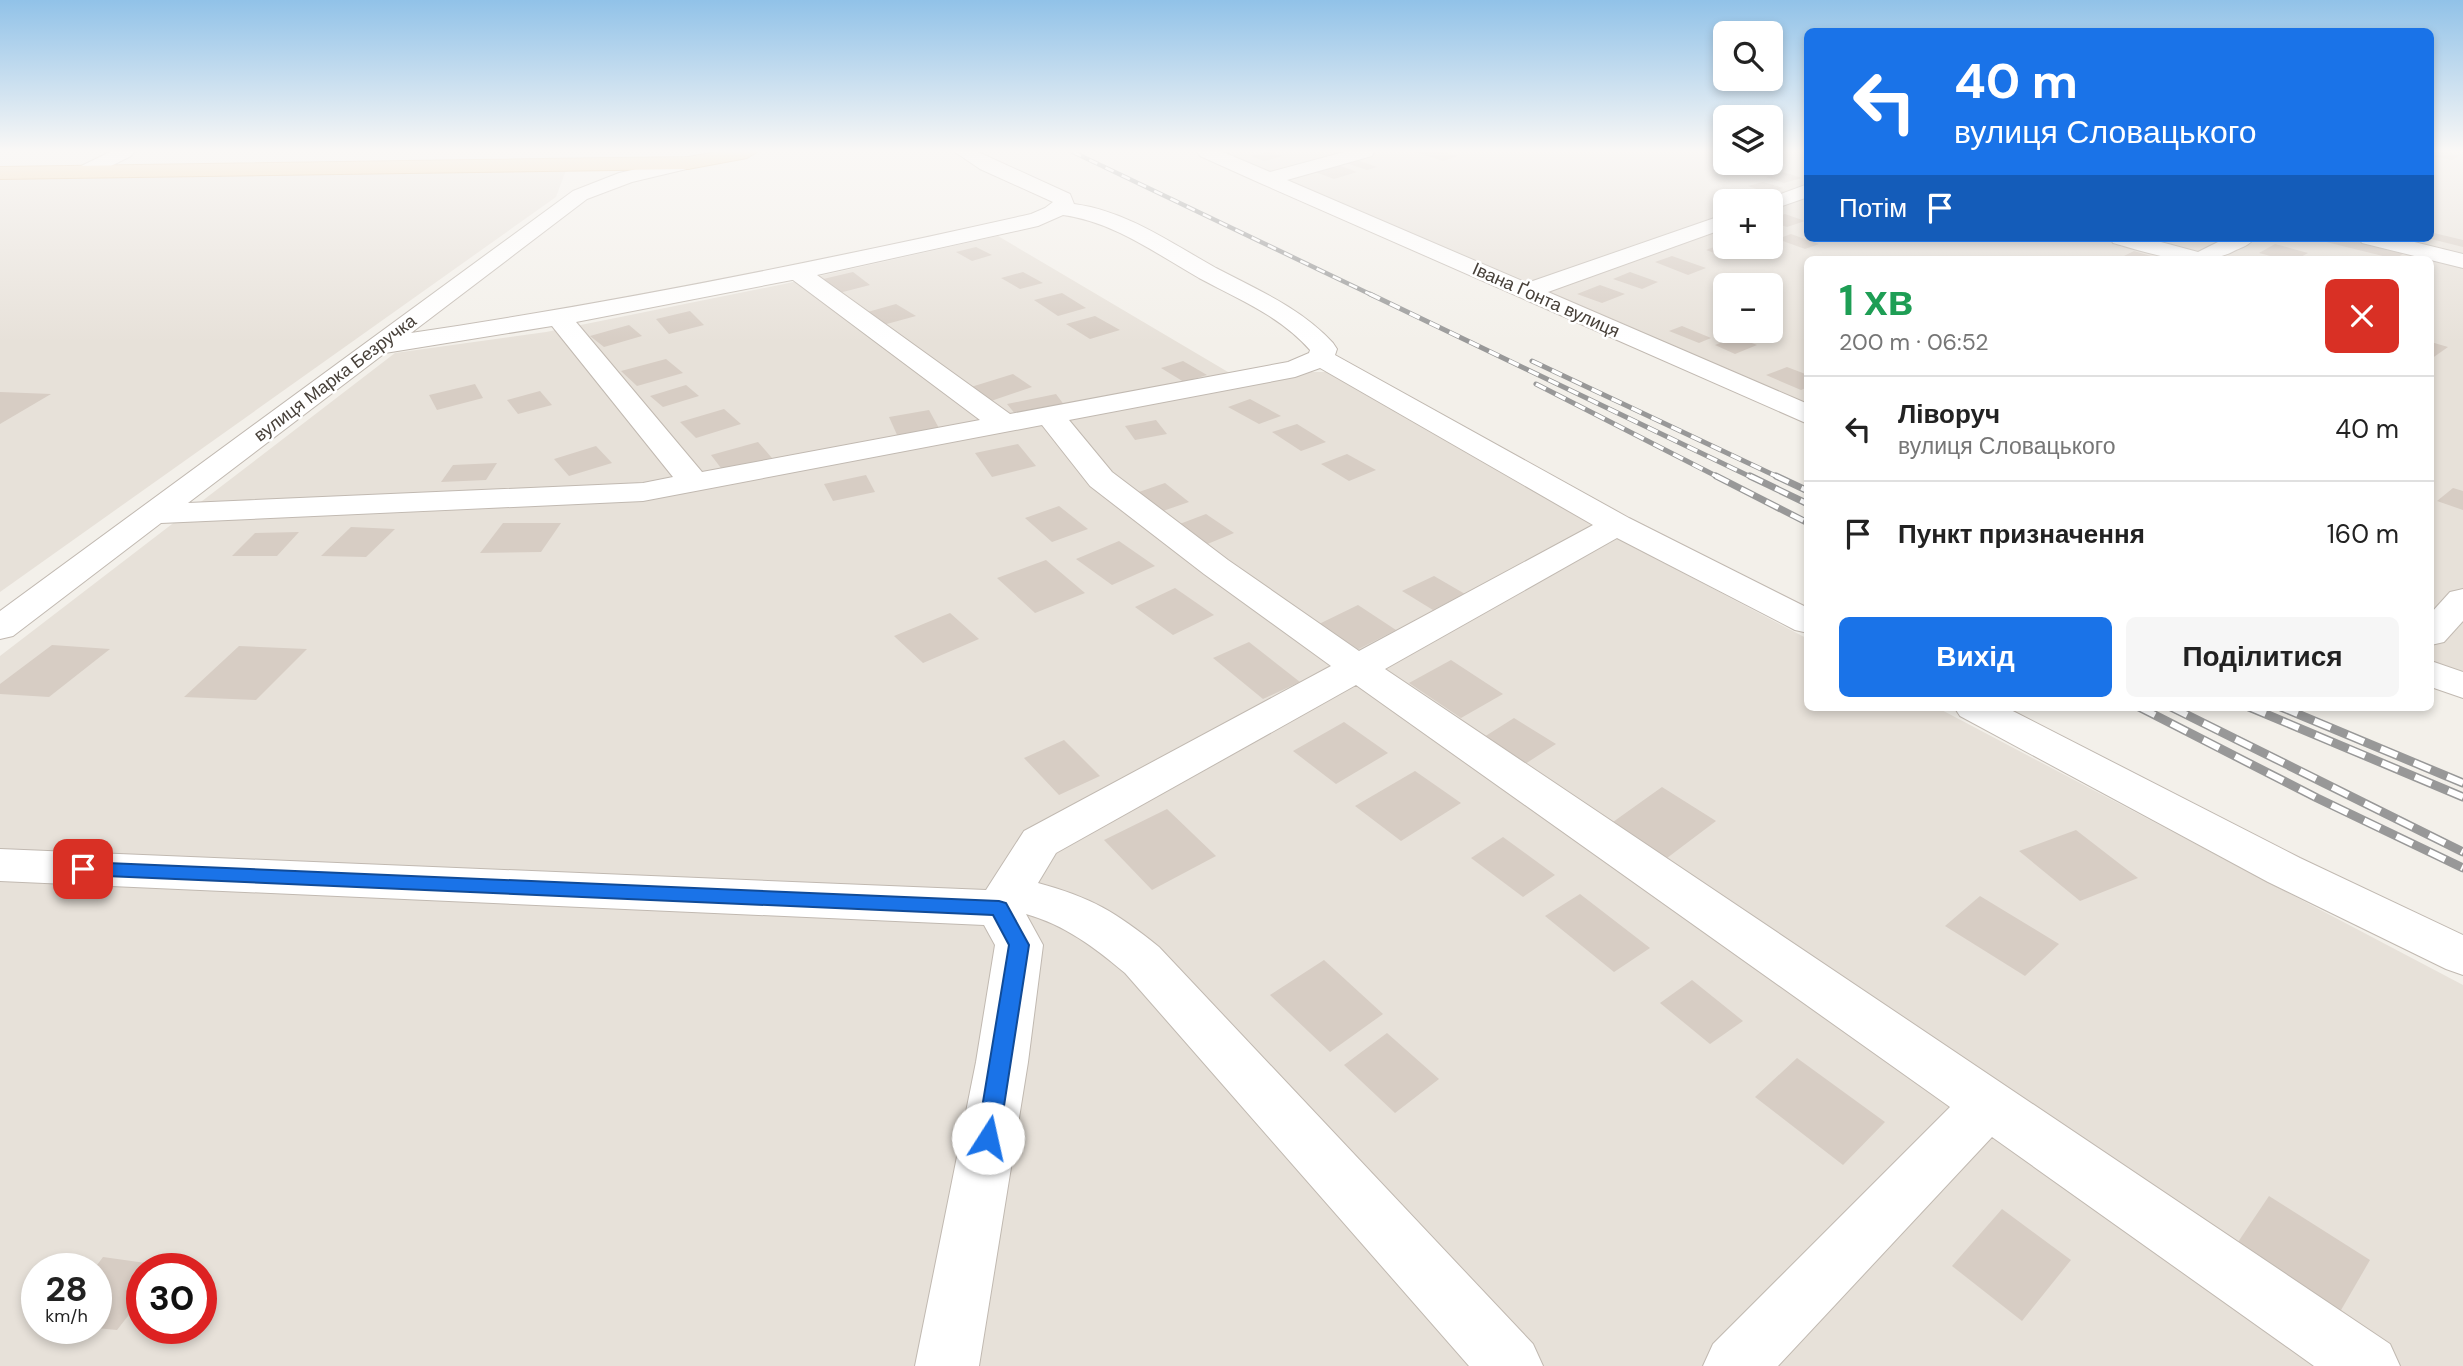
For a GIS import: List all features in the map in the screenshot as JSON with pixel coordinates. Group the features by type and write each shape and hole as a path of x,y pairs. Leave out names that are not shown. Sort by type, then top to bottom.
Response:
{"street":[{"name":"вулиця Марка Безручка","path":"0,628 552,216"},
{"path":"377,347 560,319 798,271 1045,216"},
{"path":"154,514 643,492 1295,369 1321,358 1324,349 1311,333 1252,295 1099,216"},
{"name":"Івана Ґонта вулиця","path":"1352,216 1804,413"},
{"path":"1527,292 1713,225"},
{"path":"2135,242 2186,256"},
{"path":"2209,256 2235,242"},
{"path":"2386,242 2463,261"},
{"path":"798,271 1006,425"},
{"path":"560,319 694,482"},
{"path":"1321,358 1617,524 1804,620"},
{"path":"1051,416 1101,478 1216,567 1355,666 2368,1366"},
{"path":"1004,900 1040,842 1617,524"},
{"path":"2434,631 2463,600"},
{"path":"2434,674 2463,686"},
{"path":"1982,711 2284,870 2463,956"},
{"path":"0,865 1004,900 1064,907 1103,928 1142,960 1511,1366"},
{"path":"947,1366 1002,1062 1019,945 1004,900"},
{"path":"1735,1366 1988,1104"}],"shaded area":[{"path":"0,216 530,216 0,592"},
{"path":"1362,216 1713,216 1713,259 1783,259 1783,216 1804,216 1804,242 2434,242 2434,216 2463,216 2463,677 2434,665 2434,256 1804,256 1804,407"},
{"path":"998,236 1228,372 1326,372 1636,548 1804,637 1804,711 1944,711 2463,985 2463,1366 0,1366 0,656 395,353 546,332 784,284"}],"building":[{"path":"1783,216 1804,221 1804,221 1783,226"},
{"path":"2434,233 2463,240 2463,247 2434,240"},
{"path":"1791,234 1804,239 1804,242 1819,244 1805,249 1783,241 1783,237"},
{"path":"2326,242 2367,242 2406,252 2400,256 2383,256"},
{"path":"2275,244 2308,253 2302,256 2270,256 2259,253"},
{"path":"976,247 992,255 972,261 956,252"},
{"path":"2134,251 2151,256 2124,256"},
{"path":"1672,256 1706,268 1688,275 1655,262"},
{"path":"853,272 870,285 835,294 819,280"},
{"path":"1023,272 1043,283 1020,289 1001,278"},
{"path":"1630,272 1658,282 1642,289 1613,279"},
{"path":"1600,285 1625,294 1602,303 1577,294"},
{"path":"1062,293 1086,308 1058,316 1034,300"},
{"path":"896,304 916,316 883,325 864,313"},
{"path":"690,311 704,325 669,334 656,319"},
{"path":"1095,316 1120,330 1090,339 1066,324"},
{"path":"629,325 642,336 604,347 590,336"},
{"path":"1682,326 1711,338 1699,343 1669,331"},
{"path":"1752,343 1757,345 1735,354 1715,345"},
{"path":"2434,343 2448,347 2434,357"},
{"path":"666,359 683,373 637,386 621,371"},
{"path":"1183,361 1207,375 1184,382 1161,368"},
{"path":"1787,367 1804,373 1804,389 1801,390 1766,375"},
{"path":"1013,374 1032,387 991,401 971,387"},
{"path":"475,384 483,398 437,410 429,395"},
{"path":"686,385 699,396 663,407 650,396"},
{"path":"540,391 552,405 518,414 507,400"},
{"path":"0,392 51,394 0,424"},
{"path":"1056,394 1065,406 1016,415 1007,404"},
{"path":"1250,399 1281,416 1259,424 1228,407"},
{"path":"724,409 741,424 696,438 680,422"},
{"path":"929,410 940,430 898,437 889,417"},
{"path":"1156,420 1167,434 1135,440 1125,426"},
{"path":"1297,424 1326,442 1301,451 1272,432"},
{"path":"758,442 772,458 724,472 711,455"},
{"path":"1018,444 1036,466 992,477 975,453"},
{"path":"596,446 612,463 569,476 554,459"},
{"path":"1347,454 1376,470 1349,481 1321,464"},
{"path":"497,463 486,480 441,482 453,465"},
{"path":"866,475 875,492 833,501 824,484"},
{"path":"1165,483 1189,502 1160,512 1136,493"},
{"path":"2453,488 2463,491 2463,510 2437,501"},
{"path":"1059,506 1088,529 1052,542 1025,518"},
{"path":"1206,514 1234,533 1205,545 1177,525"},
{"path":"503,523 561,523 541,552 480,553"},
{"path":"351,527 395,529 366,557 321,556"},
{"path":"299,532 277,556 232,556 255,533"},
{"path":"1119,541 1155,566 1112,585 1076,559"},
{"path":"1046,560 1085,593 1035,613 997,578"},
{"path":"1434,576 1465,594 1433,610 1402,591"},
{"path":"1175,588 1214,615 1173,635 1135,607"},
{"path":"1358,605 1396,630 1357,650 1319,624"},
{"path":"950,613 979,639 923,663 894,636"},
{"path":"1249,642 1300,682 1263,699 1213,658"},
{"path":"52,645 110,649 49,697 0,694 0,684"},
{"path":"239,646 307,649 256,700 184,697"},
{"path":"1451,660 1503,694 1461,718 1409,683"},
{"path":"1514,718 1556,744 1525,764 1484,737"},
{"path":"1344,722 1388,753 1336,784 1293,751"},
{"path":"1064,740 1100,776 1059,795 1024,758"},
{"path":"1415,771 1461,803 1401,841 1355,806"},
{"path":"1662,787 1716,821 1667,858 1613,822"},
{"path":"1167,809 1216,856 1152,890 1104,840"},
{"path":"2076,830 2138,878 2080,901 2019,851"},
{"path":"1503,837 1555,875 1523,897 1471,858"},
{"path":"1580,894 1650,948 1614,972 1545,916"},
{"path":"1980,896 2059,944 2025,976 1945,926"},
{"path":"1324,960 1383,1014 1330,1052 1270,995"},
{"path":"1692,980 1743,1021 1710,1044 1660,1003"},
{"path":"1387,1033 1439,1079 1395,1113 1344,1065"},
{"path":"1797,1058 1885,1122 1843,1165 1755,1097"},
{"path":"2269,1196 2370,1260 2337,1317 2234,1248"},
{"path":"2002,1209 2071,1260 2022,1321 1952,1266"},
{"path":"112,1258 126,1260 126,1318 117,1330 112,1330"}],"railway":[{"path":"1206,216 1374,296"},
{"path":"1370,294 1753,478"},
{"path":"1532,361 1780,478"},
{"path":"1536,384 1720,478"},
{"path":"1716,476 1804,521"},
{"path":"1750,476 1804,502"},
{"path":"1776,476 1804,489"},
{"path":"2147,711 2317,798 2463,868"},
{"path":"2179,711 2463,852"},
{"path":"2259,711 2463,797"},
{"path":"2291,711 2463,783"}],"route":[{"path":"83,869 999,908 1019,945 988,1138"}]}
